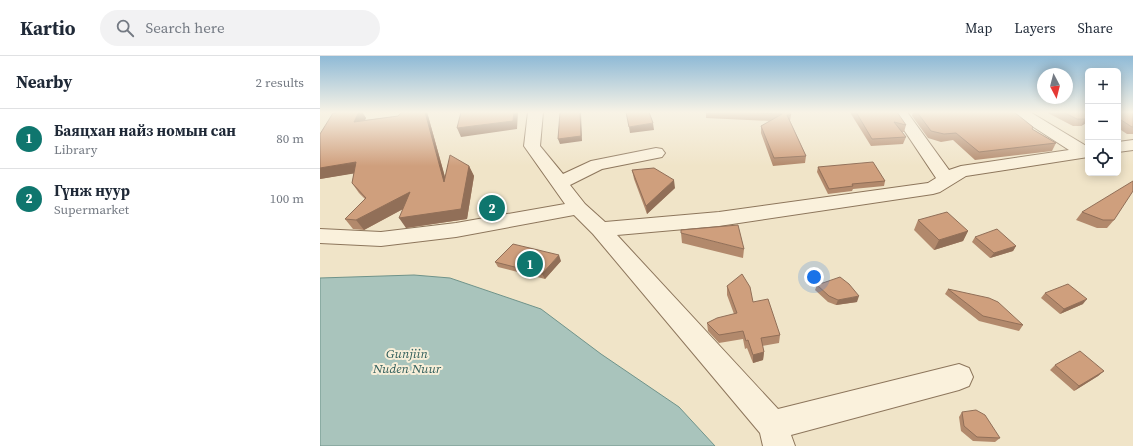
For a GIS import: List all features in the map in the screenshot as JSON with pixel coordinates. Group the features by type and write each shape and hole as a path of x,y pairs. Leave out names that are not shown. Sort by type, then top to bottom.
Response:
{"street":[{"path":"533,130 532,146 578,208 600,229 776,435 960,377"},
{"path":"912,130 947,180"},
{"path":"1050,130 1085,151"},
{"path":"1121,147 1133,145"},
{"path":"600,229 719,218 910,192 933,188 961,171 1085,152"},
{"path":"559,183 597,165 656,153"},
{"path":"320,236 381,239 456,230 578,208"}],"water":[{"name":"Gunjiin Nuden Nuur","path":"414,275 450,278 541,309 601,354 679,407 715,446 320,446 320,278"}],"building":[{"path":"322,130 430,130 444,182 450,155 469,166 461,209 399,218 410,192 356,220 345,219 366,198 352,183 356,162 320,168 320,134"},
{"path":"559,130 581,130 581,136 558,139"},
{"path":"763,130 794,130 806,156 774,158"},
{"path":"867,130 901,130 906,137 872,139"},
{"path":"1034,130 1056,143 979,152 956,133 944,134 931,131"},
{"path":"873,162 885,181 852,184 853,186 829,189 818,167"},
{"path":"654,168 674,180 646,206 632,170"},
{"path":"1133,181 1133,191 1114,220 1103,220 1082,212"},
{"path":"947,212 968,231 939,240 918,220"},
{"path":"738,225 744,249 681,233 681,230"},
{"path":"997,229 1016,246 994,253 975,237"},
{"path":"513,244 559,255 542,274 495,262"},
{"path":"742,274 750,287 753,302 768,299 780,335 761,338 764,352 753,355 743,331 719,335 707,323 717,318 737,313 727,286"},
{"path":"840,277 849,284 859,296 838,300 829,296 817,285"},
{"path":"1068,284 1087,299 1064,309 1045,293"},
{"path":"948,289 989,298 998,302 1023,325 983,316"},
{"path":"1080,351 1104,371 1079,386 1055,365"},
{"path":"976,410 985,415 1000,438 977,437 964,426 962,412"}],"place":[{"name":"Гүнж нуур","path":"492,208"},
{"name":"Баяцхан найз номын сан","path":"530,264"}]}
